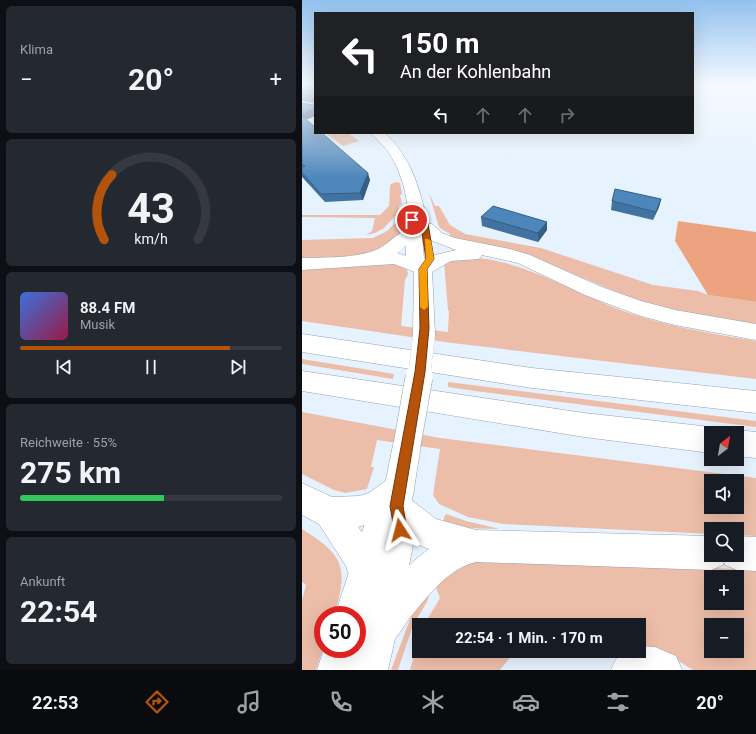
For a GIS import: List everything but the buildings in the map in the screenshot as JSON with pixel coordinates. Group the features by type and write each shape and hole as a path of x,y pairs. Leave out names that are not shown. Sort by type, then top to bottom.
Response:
{"main road":[{"path":"368,670 366,622 400,530 398,498 420,372 424,328 423,269 415,259 420,230 412,214 416,208 412,187 402,163 388,143 379,134"},
{"path":"364,260 388,251 420,230"},
{"path":"420,230 448,242 512,255 528,260 537,266 598,293 648,311 686,320 756,332"},
{"path":"423,269 442,257 460,254 491,256 537,266"},
{"path":"302,264 395,258 409,262 423,269"},
{"path":"302,343 532,378 756,402"},
{"path":"302,381 584,425 704,439"},
{"path":"744,444 756,445"},
{"path":"302,498 330,513 361,560 364,576 365,606"},
{"path":"330,513 359,511 376,507 398,498"},
{"path":"398,498 428,533 476,546 704,552"},
{"path":"364,576 381,524 398,498"},
{"path":"366,622 403,598 422,578 443,560 461,550 476,546"},
{"path":"744,553 756,554"},
{"path":"336,670 340,658"},
{"path":"631,670 637,665 655,666 662,670"}],"shaded area":[{"path":"327,134 349,134 359,141 343,146"},
{"path":"396,182 400,183 402,204 399,206 398,213 384,228 375,233 366,235 372,231 375,218 302,217 302,215 380,215 389,206 390,187 391,184"},
{"path":"429,193 435,206 439,206 450,225 465,234 541,248 653,285 698,291 708,295 756,302 756,324 670,309 647,303 535,258 450,237 450,234 440,228 438,224"},
{"path":"402,216 404,224 403,232 382,249 358,256 302,260 302,240 373,238 387,231"},
{"path":"678,221 756,232 756,302 708,295 675,241"},
{"path":"479,258 499,261 518,267 613,307 647,319 693,330 756,341 756,379 452,343 302,321 302,268 390,263 407,270 408,274 405,280 401,326 448,332 449,311 444,262"},
{"path":"302,359 394,374 393,379 302,364"},
{"path":"448,382 756,421 756,427 475,391 448,387"},
{"path":"302,412 440,438 724,474 704,474 704,514 744,514 744,476 756,478 756,536 744,535 744,522 704,522 704,534 503,524 468,517 439,504 433,495 440,449 377,440 371,467 374,467 367,489 345,493 334,490 302,474"},
{"path":"446,514 466,521 500,529 466,528 443,525"},
{"path":"302,529 316,538 335,555 342,574 337,606 314,606 314,658 320,658 316,670 302,670 302,600 306,585 302,582"},
{"path":"484,560 567,561 756,570 756,670 693,670 659,649 646,646 646,618 428,618 440,598 435,585 446,576 470,563"},
{"path":"427,592 429,596 427,602 417,618 412,618 412,628 398,670 391,670 412,614"},
{"path":"413,658 510,658 500,670 410,670"}],"slow traffic":[{"path":"424,307 423,269 430,259 428,241"}],"route":[{"path":"400,530 396,506 420,372 424,335 423,269 430,259 426,228 422,212 416,208 412,214 412,220"}]}
